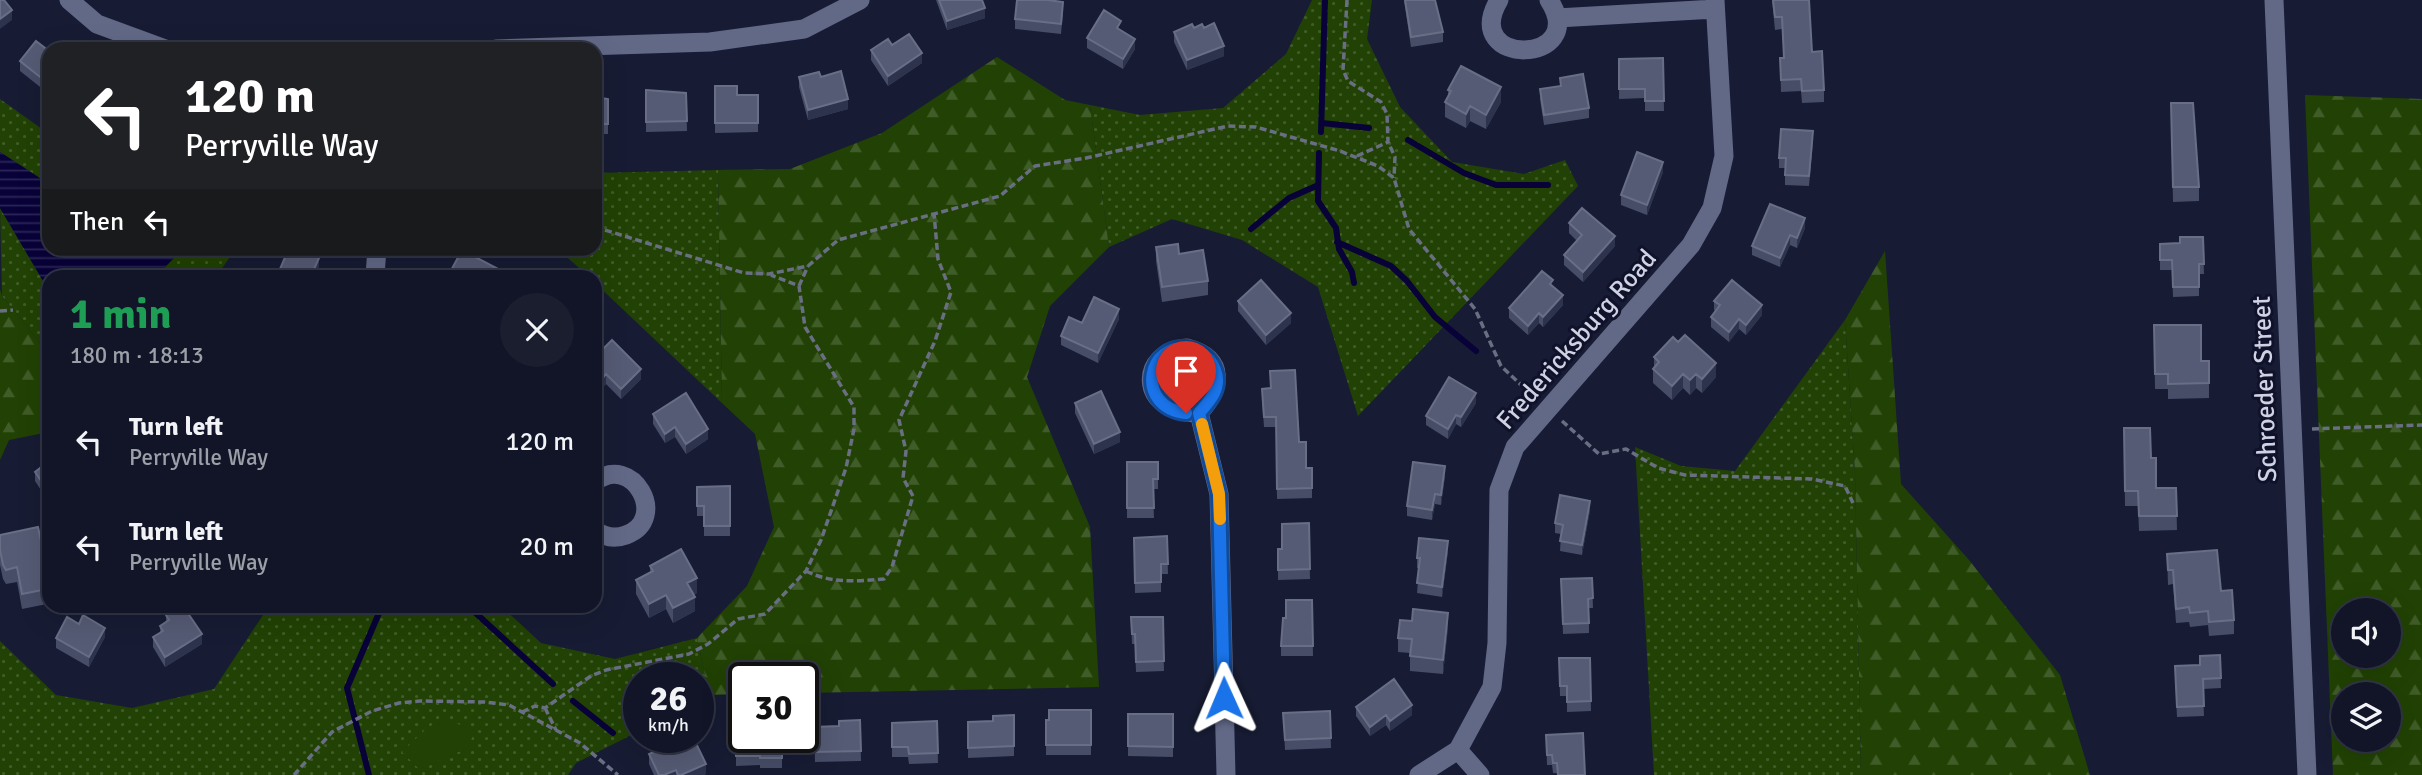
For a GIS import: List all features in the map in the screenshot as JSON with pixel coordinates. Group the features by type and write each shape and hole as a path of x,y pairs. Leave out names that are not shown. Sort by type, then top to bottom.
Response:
{"street":[{"path":"69,0 97,24 146,42"},
{"path":"602,46 710,42 804,29 860,0"},
{"path":"1499,0 1492,19 1493,30 1498,39 1515,51 1535,50 1544,46 1556,29 1553,9 1715,4"},
{"name":"Schroeder Street","path":"2274,0 2307,775"},
{"name":"Fredericksburg Road","path":"1419,775 1458,750 1492,687 1497,642 1499,490 1515,447 1691,245 1712,208 1724,156 1715,4"},
{"path":"1199,413 1219,494 1226,775"},
{"path":"602,476 618,474 628,477 642,491 646,510 637,528 629,534 608,537 602,534"},
{"path":"1458,750 1480,775"}],"path":[{"path":"1347,0 1343,70 1348,81 1381,103 1387,114 1388,142 1395,156 1394,178"},
{"path":"602,229 744,273 769,274 808,265 838,240 1000,196 1035,166 1103,154 1227,126 1256,127 1340,150"},
{"path":"1357,156 1388,142"},
{"path":"806,571 833,581 849,581 884,579 892,567 913,496 903,478 906,451 899,420 936,341 951,292 938,259 934,213"},
{"path":"522,712 535,706 545,708 591,676 607,670 690,654 708,644 738,619 765,614 806,571 821,540 846,468 854,429 854,407 805,327 799,286 808,265"},
{"path":"769,274 799,286"},
{"path":"0,311 13,310"},
{"path":"2292,428 2335,430 2422,425"},
{"path":"294,775 332,732 372,711 399,703 485,702 509,705 543,726 555,730 598,756 618,775"},
{"path":"545,708 555,730"}],"green space":[{"path":"1312,0 1372,0 1367,39 1400,107 1452,162 1524,174 1565,160 1578,186 1358,416 1318,287 1242,240 1172,219 1109,247 1090,105 1140,115 1223,108 1286,54"},
{"path":"997,57 1065,100 1090,105 1109,247 1050,306 1027,377 1090,527 1099,687 819,693 819,662 728,662 728,694 714,695 714,662 702,662 697,638 747,586 774,527 755,434 722,403 718,170 790,169 882,133"},
{"path":"2305,95 2422,99 2422,775 2333,775 2332,752 2401,752 2401,682 2331,682 2331,726"},
{"path":"0,99 42,129 42,179 0,152"},
{"path":"718,170 722,403 602,290 602,270 581,270 566,256 602,256 602,173"},
{"path":"0,208 42,279 42,345 2,296"},
{"path":"1885,251 1901,484 1969,560 2060,675 2090,775 1861,775 1855,473 1845,320"},
{"path":"176,256 230,256 221,270 162,270"},
{"path":"0,289 2,296 42,345 42,433 9,440 0,460"},
{"path":"1845,320 1855,473 1861,775 1654,775 1635,447 1681,466 1735,471"},
{"path":"264,613 509,613 541,643 615,659 697,638 702,662 623,662 623,739 576,763 568,775 0,775 0,641 56,695 132,708 214,689"},
{"path":"446,720 475,730 468,748 419,769 402,752 428,727"}],"shaded area":[{"path":"0,152 42,179 42,256 176,256 162,270 42,270 42,279 0,208"}],"building":[{"path":"0,0 4,0 12,10 0,19"},
{"path":"939,0 982,0 985,8 947,21"},
{"path":"1017,0 1063,2 1061,24 1015,19"},
{"path":"1405,0 1435,0 1443,32 1411,37"},
{"path":"1773,0 1809,0 1812,52 1822,51 1824,90 1802,91 1801,79 1781,80 1780,58 1784,58 1782,17 1775,17"},
{"path":"1104,10 1121,21 1117,28 1135,39 1123,59 1087,38"},
{"path":"1214,23 1224,46 1187,60 1174,32 1192,24 1194,28 1202,24 1204,28"},
{"path":"909,34 922,53 888,76 871,50 888,39 892,45"},
{"path":"36,41 42,46 42,78 20,61"},
{"path":"1663,58 1664,101 1645,101 1645,89 1619,89 1619,59"},
{"path":"1461,66 1501,87 1486,115 1470,106 1466,114 1445,102 1451,91 1448,90"},
{"path":"841,71 848,99 808,110 799,77 819,72 821,77"},
{"path":"1583,74 1589,108 1544,115 1540,89 1561,86 1560,78"},
{"path":"715,86 737,86 737,95 758,95 758,123 715,123"},
{"path":"646,90 686,93 687,121 646,122"},
{"path":"602,98 608,99 608,124 602,124"},
{"path":"2171,103 2193,103 2199,187 2173,187"},
{"path":"1781,129 1813,131 1809,176 1785,175 1786,158 1779,158"},
{"path":"1637,152 1663,162 1647,205 1621,195"},
{"path":"1770,204 1805,218 1797,238 1790,235 1780,258 1752,246"},
{"path":"1582,208 1615,236 1583,272 1564,255 1582,235 1569,223"},
{"path":"2180,237 2203,237 2204,264 2199,264 2199,287 2173,287 2172,260 2160,260 2160,244 2180,243"},
{"path":"1178,244 1179,254 1203,250 1208,281 1162,287 1156,247"},
{"path":"286,256 319,258 314,270 280,270"},
{"path":"459,256 473,256 500,270 451,270"},
{"path":"1542,271 1553,280 1550,284 1563,295 1543,317 1539,313 1528,326 1509,308"},
{"path":"1261,280 1291,313 1266,335 1238,301"},
{"path":"1732,280 1762,305 1746,325 1739,319 1729,332 1711,317 1720,305 1714,301"},
{"path":"1094,297 1119,309 1098,353 1061,336 1069,317 1082,323"},
{"path":"2154,325 2201,325 2201,361 2209,361 2209,383 2168,384 2168,374 2155,374"},
{"path":"1685,335 1716,363 1702,379 1696,374 1690,380 1683,374 1672,386 1653,369 1659,362 1654,357 1673,337 1678,342"},
{"path":"612,340 641,369 621,389 606,374 602,379 602,350"},
{"path":"1295,370 1299,442 1306,442 1306,468 1312,468 1312,488 1277,489 1276,417 1264,417 1262,389 1271,388 1270,371"},
{"path":"1449,377 1476,393 1461,417 1456,415 1448,429 1426,416"},
{"path":"1101,391 1120,432 1094,444 1075,403"},
{"path":"686,393 708,429 686,444 675,427 665,434 653,414"},
{"path":"2124,428 2150,428 2151,458 2156,458 2156,488 2176,488 2177,516 2139,516 2138,491 2125,491"},
{"path":"1127,462 1158,462 1158,479 1153,479 1154,508 1127,508"},
{"path":"1413,462 1445,466 1441,495 1435,494 1432,510 1407,506"},
{"path":"42,466 42,482 35,472"},
{"path":"730,486 730,526 704,526 704,506 697,506 697,487"},
{"path":"1560,495 1590,501 1582,545 1560,541 1563,525 1555,523"},
{"path":"1309,523 1310,569 1278,570 1278,549 1282,549 1282,524"},
{"path":"38,527 42,546 42,590 22,594 17,567 6,570 3,565 0,535"},
{"path":"1167,536 1168,564 1161,564 1161,582 1135,583 1134,538"},
{"path":"1419,538 1448,541 1442,587 1417,583"},
{"path":"681,549 697,578 687,583 695,597 673,608 666,595 649,604 636,580 653,571 650,566"},
{"path":"2217,550 2221,591 2232,590 2234,620 2209,622 2208,611 2190,613 2189,607 2176,609 2173,570 2168,570 2167,554"},
{"path":"1592,578 1593,598 1588,599 1589,623 1563,624 1561,579"},
{"path":"1286,600 1312,600 1313,646 1281,646"},
{"path":"1413,609 1448,613 1443,660 1410,656 1412,639 1398,638 1400,620 1412,621"},
{"path":"188,613 202,634 165,657 153,637 163,631 160,626 169,620 166,615"},
{"path":"83,615 105,628 89,657 56,638 67,617 79,624"},
{"path":"1131,617 1163,617 1164,661 1136,662"},
{"path":"2220,655 2221,678 2203,679 2204,706 2177,707 2175,666 2200,665 2200,656"},
{"path":"1559,658 1590,658 1591,701 1567,702 1567,686 1560,686"},
{"path":"1394,679 1412,705 1390,721 1386,715 1370,727 1356,707"},
{"path":"1049,710 1091,710 1091,745 1046,745 1046,720 1049,720"},
{"path":"1330,711 1331,738 1285,740 1283,713"},
{"path":"1128,714 1173,714 1173,747 1128,746"},
{"path":"1014,715 1014,746 968,748 968,722 993,721 993,716"},
{"path":"860,720 861,751 819,752 819,727 839,726 839,721"},
{"path":"937,721 938,753 909,754 908,747 892,747 892,723"},
{"path":"1583,733 1585,775 1558,775 1557,763 1553,763 1552,755 1547,755 1546,735"},
{"path":"701,753 706,764 681,775 678,775 676,770 659,775 649,754"},
{"path":"736,753 782,753 782,758 736,756"}],"waterway":[{"path":"1321,132 1325,0"},
{"path":"1322,123 1369,128"},
{"path":"1408,140 1464,173 1496,185 1548,185"},
{"path":"1319,153 1318,201 1336,228 1339,249 1352,272 1354,283"},
{"path":"1251,229 1289,198 1316,186"},
{"path":"1337,242 1391,266 1407,281 1435,317 1476,351"},
{"path":"369,775 347,688 379,613"},
{"path":"476,613 553,684"},
{"path":"573,701 613,733"}],"slow traffic":[{"path":"1202,424 1219,494 1220,519"}],"route":[{"path":"1186,413 1166,408 1153,391 1152,381 1153,370 1158,361 1167,353 1187,348 1207,357 1217,376 1213,397 1199,413 1219,494 1224,698"}]}
